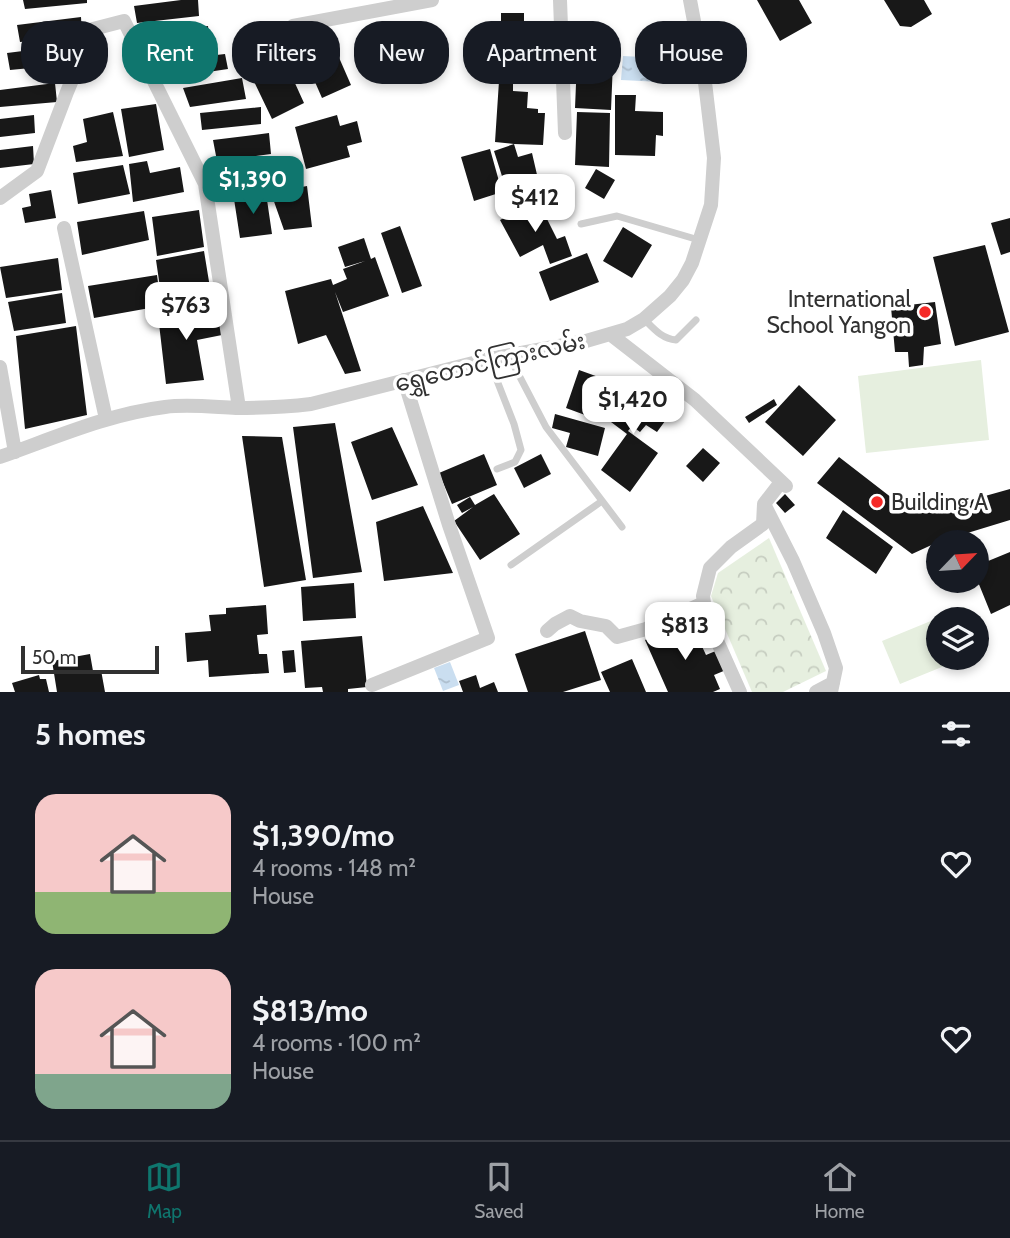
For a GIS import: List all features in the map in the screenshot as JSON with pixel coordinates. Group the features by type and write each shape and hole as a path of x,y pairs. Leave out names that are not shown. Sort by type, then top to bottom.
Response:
{"street":[{"path":"320,21 432,0"},
{"path":"560,0 565,132"},
{"name":"ရွှေတောင်ကြားလမ်း","path":"0,457 106,419 169,407 287,407 312,404 489,359 586,341 627,329 644,319 670,296 692,263 711,205 714,158 704,74 690,0"},
{"path":"0,198 37,171 93,29 124,21 205,184 239,408"},
{"path":"64,228 106,419"},
{"path":"610,334 695,400 784,484 764,504 763,524 732,547 710,568 703,596 706,616 740,692"},
{"path":"0,367 15,452"},
{"path":"372,685 488,638 449,525 404,380"},
{"path":"764,504 798,572 836,668 832,688 816,692"},
{"path":"547,631 570,616 580,621 606,626 617,637 646,629 704,603"}],"lane":[{"path":"581,225 617,216 700,240"},
{"path":"644,319 659,334 668,340 676,341 696,320"},
{"path":"509,355 546,427 622,527"},
{"path":"489,359 521,450 515,462 497,469"},
{"path":"511,565 602,501"}],"green space":[{"path":"981,360 989,440 866,453 858,376"},
{"path":"769,538 826,671 783,692 752,692 711,596 718,573"},
{"path":"926,623 926,670 934,670 900,684 882,641"}],"water":[{"path":"623,56 635,57 635,81 621,80"},
{"path":"450,662 459,685 443,691 434,668"}],"building":[{"path":"23,0 87,0 87,3 25,9"},
{"path":"198,0 199,16 137,21 134,6"},
{"path":"757,0 799,0 812,23 780,41"},
{"path":"884,0 924,0 932,14 911,27 900,26"},
{"path":"501,13 524,13 524,21 501,21"},
{"path":"81,17 81,21 49,21"},
{"path":"21,24 21,42 20,42 17,25"},
{"path":"21,51 21,69 10,70 7,53"},
{"path":"225,54 228,69 218,70 218,55"},
{"path":"340,60 351,85 322,98 316,84 340,84"},
{"path":"232,80 232,84 243,84 246,99 190,107 183,88"},
{"path":"55,84 57,102 0,107 0,90"},
{"path":"255,84 295,84 304,103 272,119"},
{"path":"499,84 513,84 513,91 528,92 527,108 545,113 543,145 495,142"},
{"path":"576,84 612,84 611,110 575,108"},
{"path":"615,95 636,95 635,111 663,112 663,136 656,135 655,156 615,155"},
{"path":"156,104 164,150 129,157 121,109"},
{"path":"261,107 261,124 202,130 200,113"},
{"path":"113,112 123,156 76,162 73,146 87,142 83,119"},
{"path":"577,112 610,113 609,167 575,165"},
{"path":"34,115 35,133 0,137 0,119"},
{"path":"337,115 340,126 357,121 362,142 347,146 350,157 306,169 295,127"},
{"path":"269,133 271,154 217,161 213,140"},
{"path":"514,144 518,157 532,153 538,179 526,190 508,195 494,151"},
{"path":"33,146 34,164 0,168 0,150"},
{"path":"490,149 502,192 474,201 461,157"},
{"path":"290,160 292,174 232,184 228,169"},
{"path":"147,161 150,173 180,167 184,192 133,202 129,164"},
{"path":"123,165 130,194 78,204 73,173"},
{"path":"596,169 615,180 604,199 585,188"},
{"path":"307,186 312,227 284,230 271,193"},
{"path":"51,190 56,218 25,223 22,208 31,206 29,194"},
{"path":"266,193 272,234 240,238 234,199"},
{"path":"538,201 557,239 565,236 572,256 550,264 543,245 520,257 500,220"},
{"path":"199,210 204,247 157,256 152,217"},
{"path":"144,211 149,240 82,255 77,222"},
{"path":"1010,218 1010,252 1001,255 991,223"},
{"path":"400,226 422,286 402,293 381,233"},
{"path":"623,227 652,245 632,278 603,261"},
{"path":"364,238 371,259 375,257 389,296 343,312 335,292 361,371 345,374 326,335 298,344 285,291 331,279 333,285 347,279 343,269 365,261 345,267 338,247"},
{"path":"985,245 1009,332 955,346 933,257"},
{"path":"204,251 212,300 163,308 156,260"},
{"path":"587,253 599,282 550,301 539,272"},
{"path":"58,258 62,290 6,298 0,267"},
{"path":"157,275 161,306 94,318 88,286"},
{"path":"62,293 66,323 14,331 8,302"},
{"path":"935,302 941,344 924,347 923,365 909,367 908,352 895,352 891,307"},
{"path":"217,305 222,335 197,340 204,380 166,384 158,315"},
{"path":"76,326 87,415 25,429 16,336"},
{"path":"579,370 618,384 604,422 566,408"},
{"path":"636,379 654,392 647,403 652,413 656,408 668,417 657,432 646,425 640,432 632,426 628,431 658,453 630,492 601,470 627,434 607,419"},
{"path":"799,385 836,420 803,456 765,422"},
{"path":"774,399 777,405 749,423 745,417"},
{"path":"555,414 605,428 598,456 566,447 570,433 552,428"},
{"path":"335,423 362,572 313,578 293,427"},
{"path":"392,427 418,485 372,500 351,442"},
{"path":"242,436 282,437 306,580 264,587"},
{"path":"703,448 720,463 703,482 686,466"},
{"path":"484,454 497,485 452,504 439,473"},
{"path":"541,454 551,474 524,488 514,468"},
{"name":"Building A","path":"839,457 892,498 929,507 946,507 1010,489 1010,520 977,530 926,530 926,548 912,554 817,483"},
{"path":"494,494 520,534 480,560 454,521 473,507 462,513 457,505 470,497 475,505"},
{"path":"785,494 795,505 785,513 776,503"},
{"path":"423,506 453,573 384,581 376,522"},
{"path":"843,510 893,547 876,574 826,538"},
{"path":"1010,552 1010,605 991,614 982,593 989,593 989,561"},
{"path":"354,583 356,618 303,621 301,587"},
{"path":"266,605 268,634 257,635 259,654 267,654 269,673 209,677 208,660 187,662 185,633 211,631 209,615 226,614 226,608"},
{"path":"683,624 691,643 699,640 706,655 718,650 726,670 714,675 720,689 713,692 668,692 645,640"},
{"path":"585,631 601,680 563,692 528,692 515,654"},
{"path":"362,636 367,687 348,689 348,692 323,692 322,687 305,688 301,641"},
{"path":"294,650 296,672 284,673 282,651"},
{"path":"90,654 93,671 101,670 105,692 57,692 52,661"},
{"path":"632,659 646,692 610,692 601,672"},
{"path":"39,675 40,679 46,679 49,692 15,692 12,683"},
{"path":"476,675 480,688 494,682 498,692 463,692 459,681"}],"place":[{"name":"International School Yangon","path":"925,312"},
{"name":"Building A","path":"877,502"}]}
